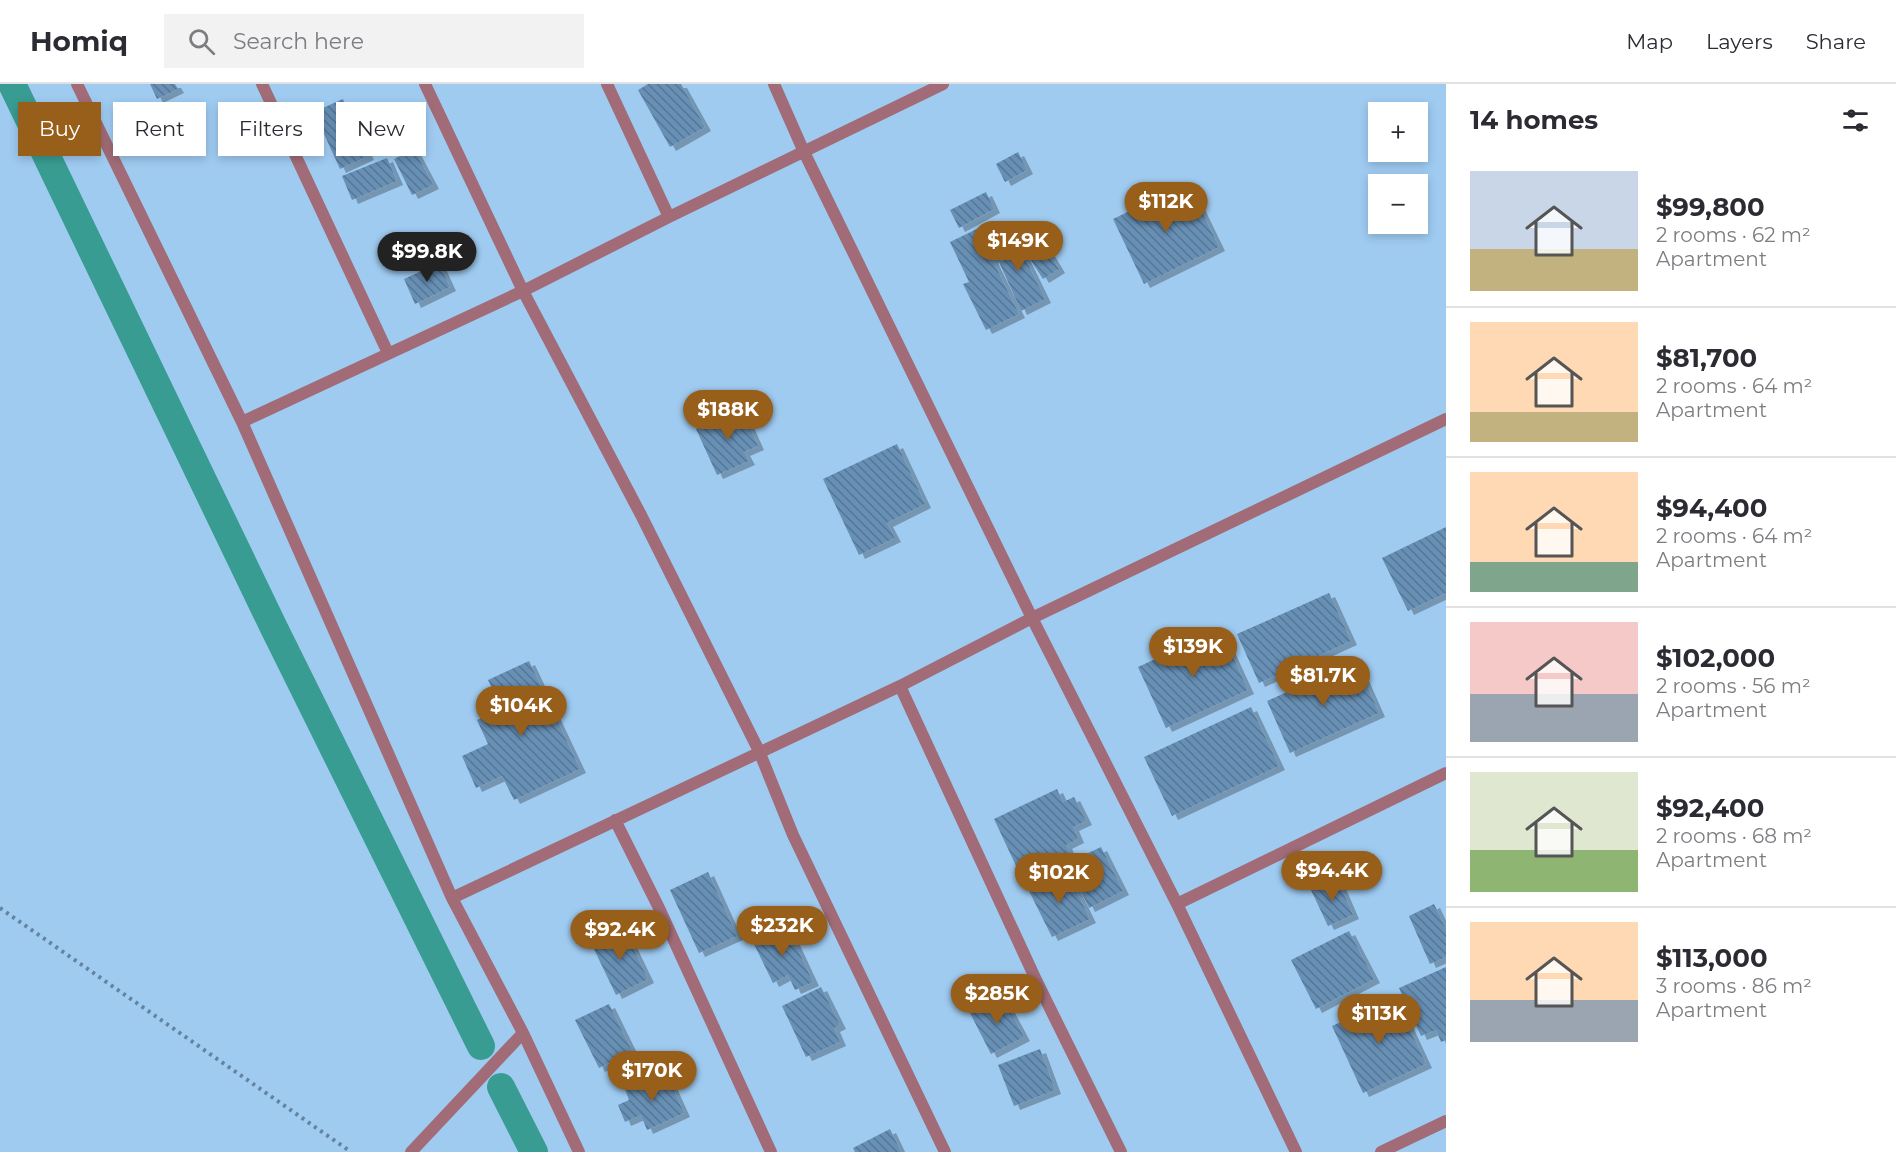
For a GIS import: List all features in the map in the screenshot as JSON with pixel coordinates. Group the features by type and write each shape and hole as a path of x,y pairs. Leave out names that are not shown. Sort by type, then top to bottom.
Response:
{"street":[{"path":"77,84 242,422 452,898 523,1033 579,1152"},
{"path":"262,84 388,353"},
{"path":"425,84 523,291 641,515 759,751 793,835 945,1152"},
{"path":"607,84 669,217"},
{"path":"774,84 804,152 1032,618 1177,904 1296,1152"},
{"path":"242,422 523,291 669,217 943,84"},
{"path":"452,898 900,686 1032,618 1446,419"},
{"path":"900,686 1036,982 1121,1152"},
{"path":"1177,904 1446,773"},
{"path":"615,820 771,1152"},
{"path":"411,1152 523,1033"},
{"path":"1381,1152 1446,1121"}],"path":[{"path":"0,908 351,1152"}],"building":[{"path":"150,84 175,84 178,89 157,99"},
{"path":"648,84 681,84 705,127 670,147 638,90"},
{"path":"336,102 336,156 368,156 340,169 324,134 324,108"},
{"path":"1018,152 1027,170 1005,182 996,164"},
{"path":"400,156 418,156 433,185 412,195 394,159"},
{"path":"387,158 397,181 352,200 342,176"},
{"path":"1188,183 1219,247 1144,284 1113,219"},
{"path":"986,192 994,209 959,228 950,210"},
{"path":"983,226 997,257 992,259 1019,314 986,330 963,284 969,282 950,242"},
{"path":"1012,231 1045,299 1021,311 999,262 1004,260 994,239"},
{"path":"1047,249 1059,269 1043,279 1030,259"},
{"path":"439,263 450,287 415,304 404,279"},
{"path":"741,408 758,446 744,452 749,461 717,475 696,429"},
{"path":"897,444 925,504 887,523 895,538 859,555 823,479"},
{"path":"1446,527 1446,593 1408,611 1382,558"},
{"path":"1329,593 1351,641 1259,683 1237,634"},
{"path":"1220,629 1248,690 1166,728 1138,667"},
{"path":"529,661 580,769 514,800 502,776 476,788 462,756 488,744 477,720 501,708 488,680"},
{"path":"1356,661 1379,713 1290,753 1267,701"},
{"path":"1251,707 1279,766 1172,816 1144,757"},
{"path":"1057,789 1063,802 1074,797 1086,821 1073,827 1078,839 1066,845 1071,856 1039,872 1033,860 1017,868 994,819"},
{"path":"1101,847 1123,891 1089,908 1067,863"},
{"path":"1066,870 1090,919 1052,937 1028,889"},
{"path":"708,872 737,936 699,953 670,890"},
{"path":"1337,878 1353,915 1328,926 1311,890"},
{"path":"1434,904 1446,929 1446,957 1430,964 1409,916"},
{"path":"786,924 813,982 795,990 788,975 773,983 752,940"},
{"path":"623,927 648,979 616,995 591,943"},
{"path":"1349,931 1374,979 1316,1009 1291,960"},
{"path":"1446,967 1446,1040 1441,1042 1436,1030 1421,1036 1399,988"},
{"path":"821,987 840,1025 834,1028 840,1042 806,1057 782,1006"},
{"path":"1002,996 1024,1037 991,1054 970,1013"},
{"path":"1395,997 1426,1064 1363,1093 1332,1026"},
{"path":"609,1004 632,1051 599,1068 575,1020"},
{"path":"1040,1049 1055,1090 1014,1106 998,1065"},
{"path":"665,1071 684,1113 647,1130 641,1115 625,1122 618,1105 629,1100 625,1089"},
{"path":"890,1129 901,1152 855,1152 853,1148"}],"waterway":[{"path":"12,84 274,628 481,1046"},
{"path":"501,1087 534,1152"}]}
